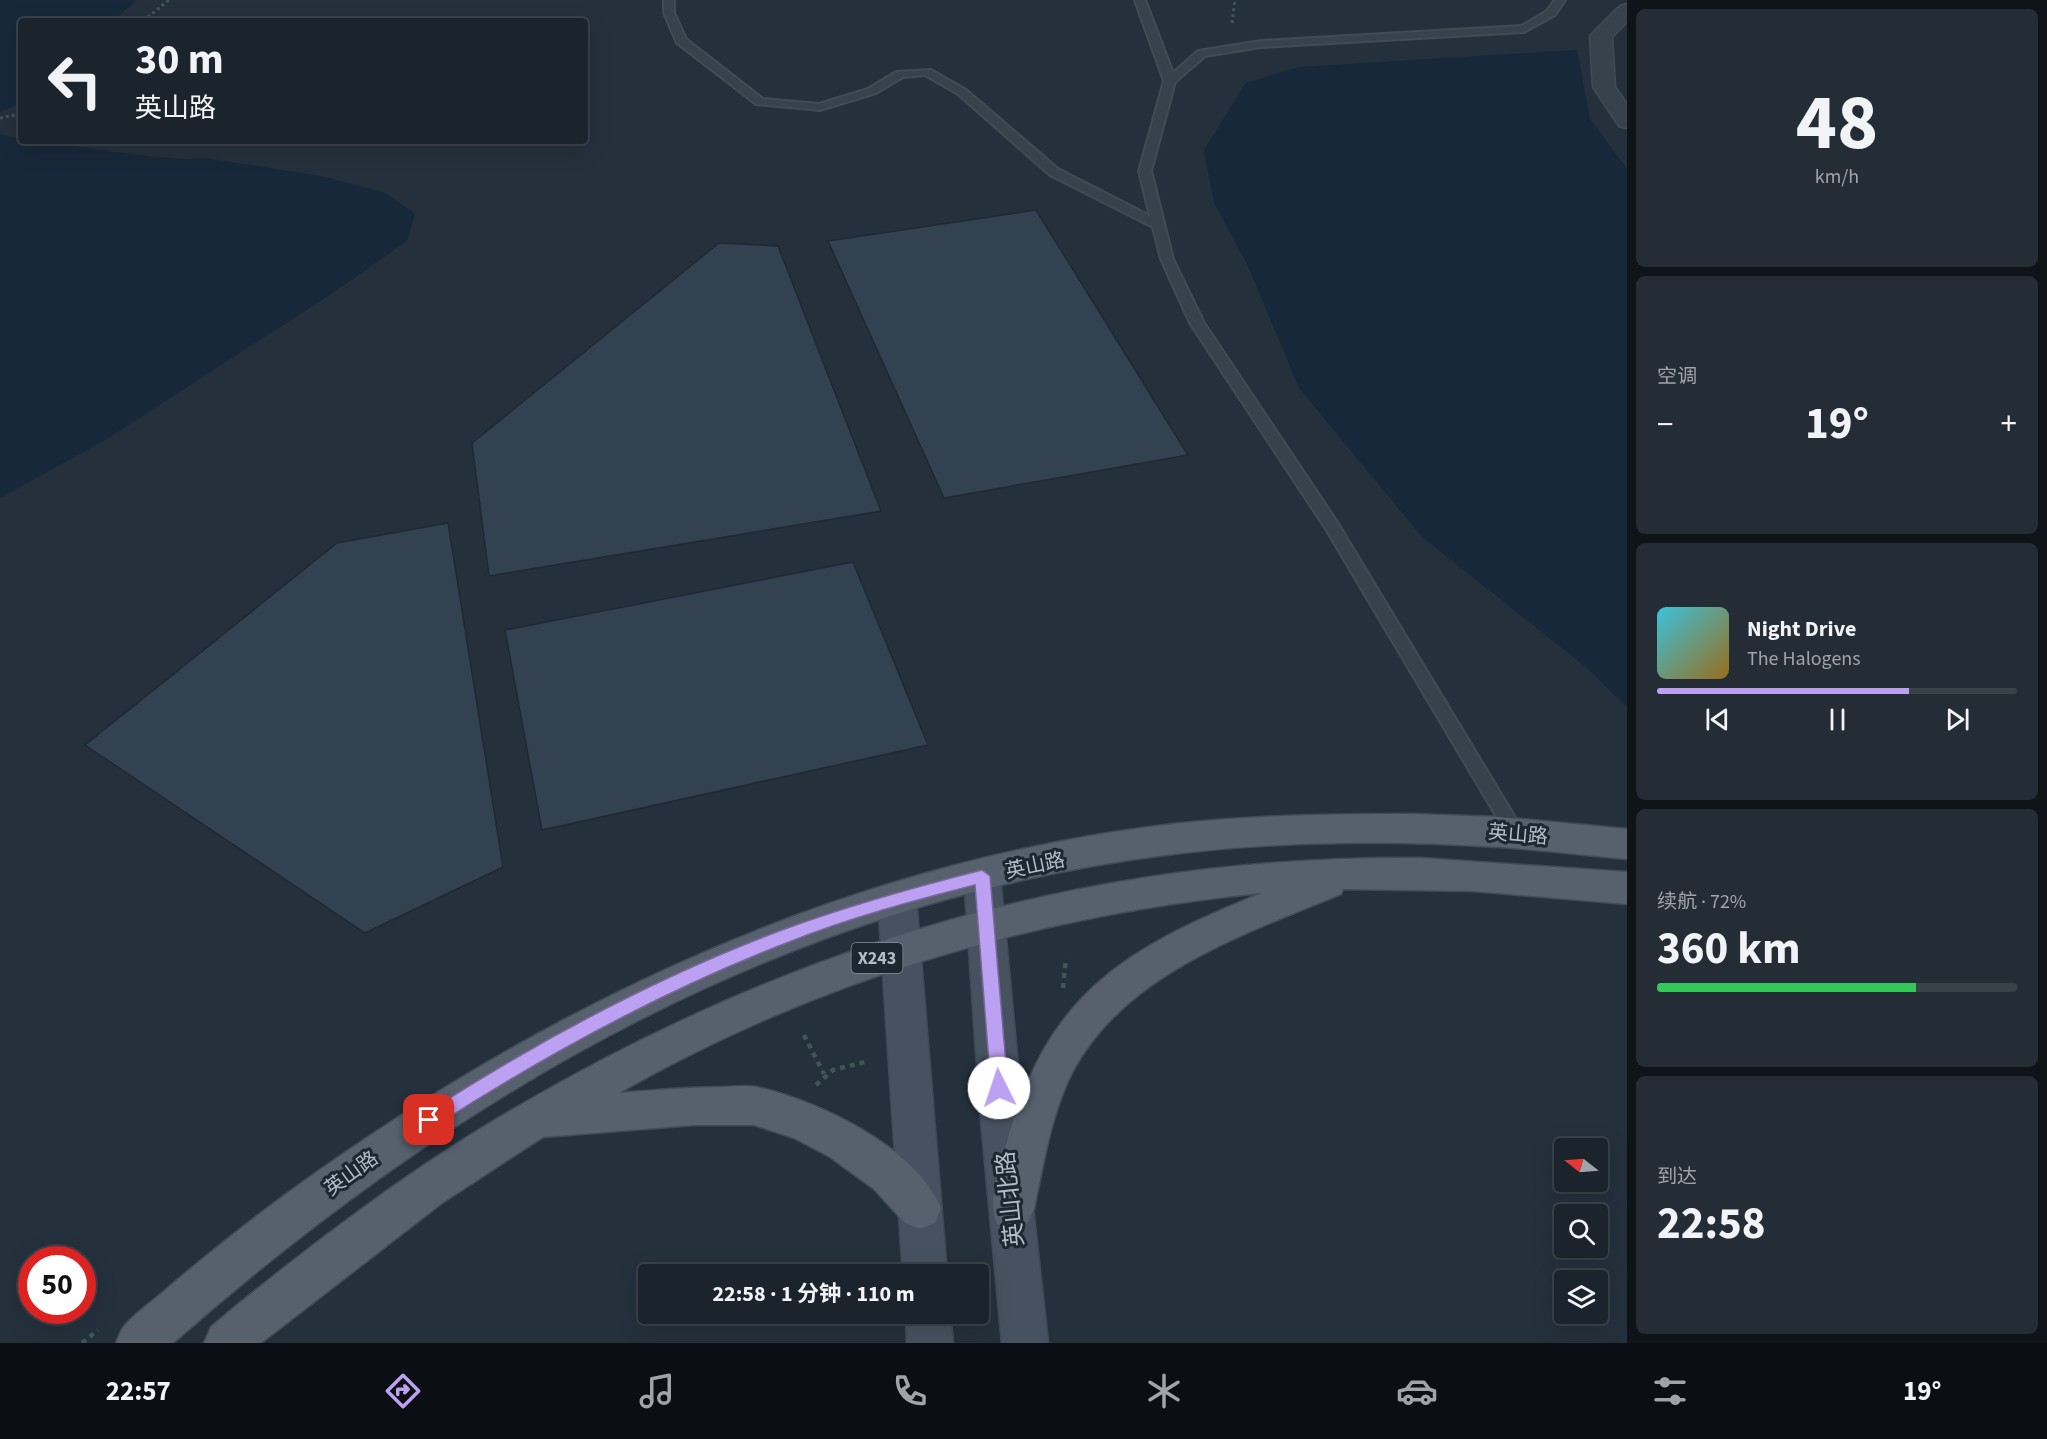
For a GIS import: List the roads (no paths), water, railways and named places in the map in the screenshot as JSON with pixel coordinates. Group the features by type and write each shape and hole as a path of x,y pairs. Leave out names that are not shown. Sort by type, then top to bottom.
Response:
{"main road":[{"name":"英山路","path":"139,1343 203,1285 356,1168 503,1073 646,996 785,936 897,898 1052,860 1200,837 1341,828 1484,831 1627,844"},
{"name":"X243","path":"227,1343 388,1215 531,1119 670,1042 804,983 902,949 1058,907 1215,882 1354,872 1496,875 1627,888"},
{"path":"1012,1209 1031,1125 1056,1064 1094,1009 1141,970 1190,942 1354,872"},
{"name":"英山北路","path":"982,876 1025,1343"},
{"path":"897,898 924,1264"},
{"path":"531,1119 694,1106 754,1106 803,1120 845,1143 889,1174 920,1208"},
{"path":"929,1324 930,1343"}],"street":[{"path":"1627,10 1601,36 1604,87 1627,121"}],"lane":[{"path":"669,0 669,13 681,41 760,102 820,107 872,91 900,74 927,72 962,92 1054,172 1156,224"},
{"path":"1140,0 1170,81"},
{"path":"1516,834 1332,526 1197,323 1167,259 1156,224 1145,171 1170,81 1202,53 1262,44 1524,28 1551,13 1560,0"}],"water":[{"path":"0,0 137,0 116,18 18,18 18,104 0,112"},
{"path":"1577,50 1590,119 1627,169 1627,707 1587,668 1422,537 1299,388 1247,264 1214,203 1204,150 1246,83 1299,67"},
{"path":"0,135 18,138 18,144 61,144 136,155 184,159 206,158 326,177 385,193 415,214 407,241 331,294 107,439 0,498"}]}
